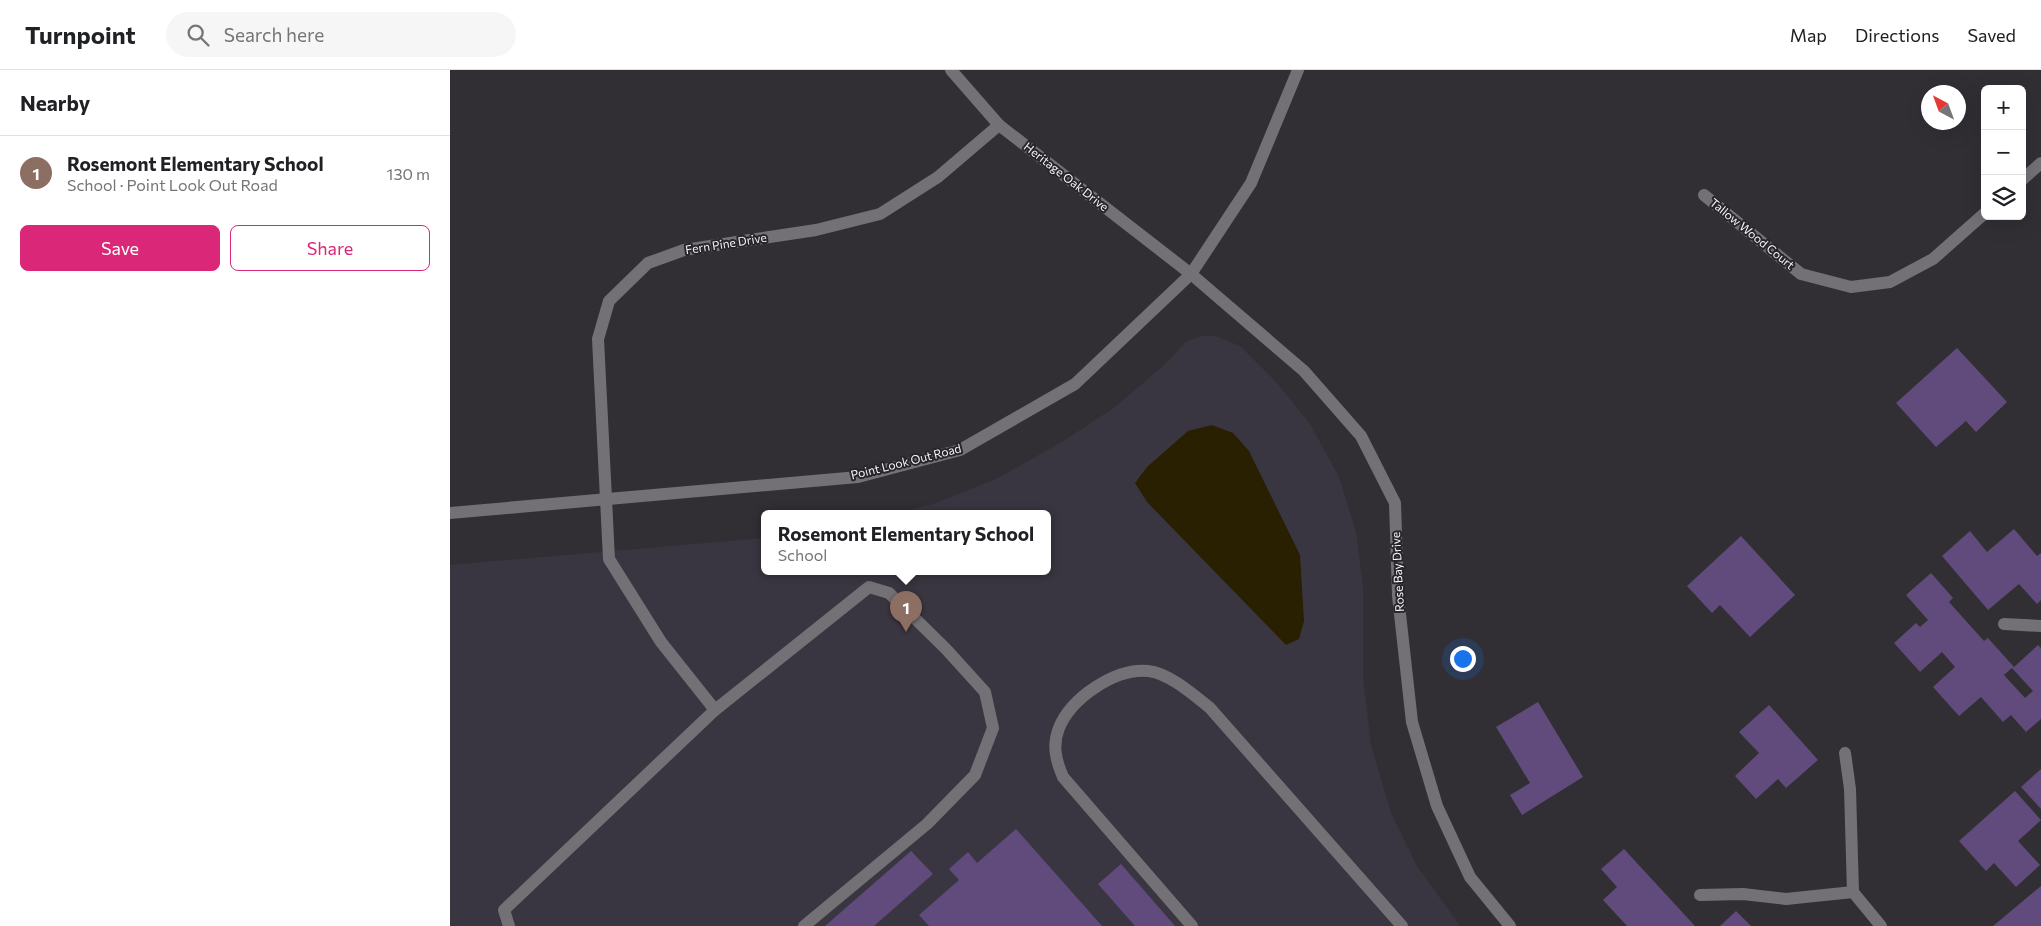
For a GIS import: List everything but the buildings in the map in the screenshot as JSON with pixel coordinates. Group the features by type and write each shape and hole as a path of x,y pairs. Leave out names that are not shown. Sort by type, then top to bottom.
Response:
{"street":[{"name":"Heritage Oak Drive","path":"951,70 999,125 1191,274"},
{"name":"Point Look Out Road","path":"450,513 858,477 960,450 1075,384 1191,274 1251,183 1298,70"},
{"name":"Fern Pine Drive","path":"715,710 662,642 610,559 598,339 609,301 648,263 684,250 816,230 880,214 938,177 999,125"},
{"path":"2026,176 2041,163"},
{"name":"Tallow Wood Court","path":"1704,195 1801,274 1851,287 1890,282 1933,259 1981,217"},
{"name":"Rose Bay Drive","path":"1191,274 1304,371 1361,436 1395,503 1398,596 1412,722 1437,806 1470,877 1510,926"},
{"path":"510,926 504,910 715,710 869,587 889,594 946,649 985,692 993,728 976,775 927,824 804,926"},
{"path":"2004,624 2041,626"},
{"path":"1192,926 1063,777 1056,760 1056,742 1059,728 1071,708 1100,683 1128,671 1149,671 1180,684 1210,708 1402,926"},
{"path":"1845,752 1850,789 1853,892 1881,926"},
{"path":"1700,895 1743,894 1786,899 1853,892"}],"shaded area":[{"path":"1201,336 1216,336 1240,346 1277,383 1310,424 1339,477 1356,532 1363,587 1363,677 1371,745 1391,813 1417,866 1460,926 450,926 450,565 761,538 761,575 1051,575 1051,510 910,510 936,503 996,479 1062,442 1115,407 1162,367 1186,342"},
{"path":"1212,425 1233,433 1249,451 1300,555 1304,621 1299,639 1286,645 1147,502 1135,483 1147,467 1188,431"}],"place":[{"name":"Rosemont Elementary School","path":"906,632"}]}
